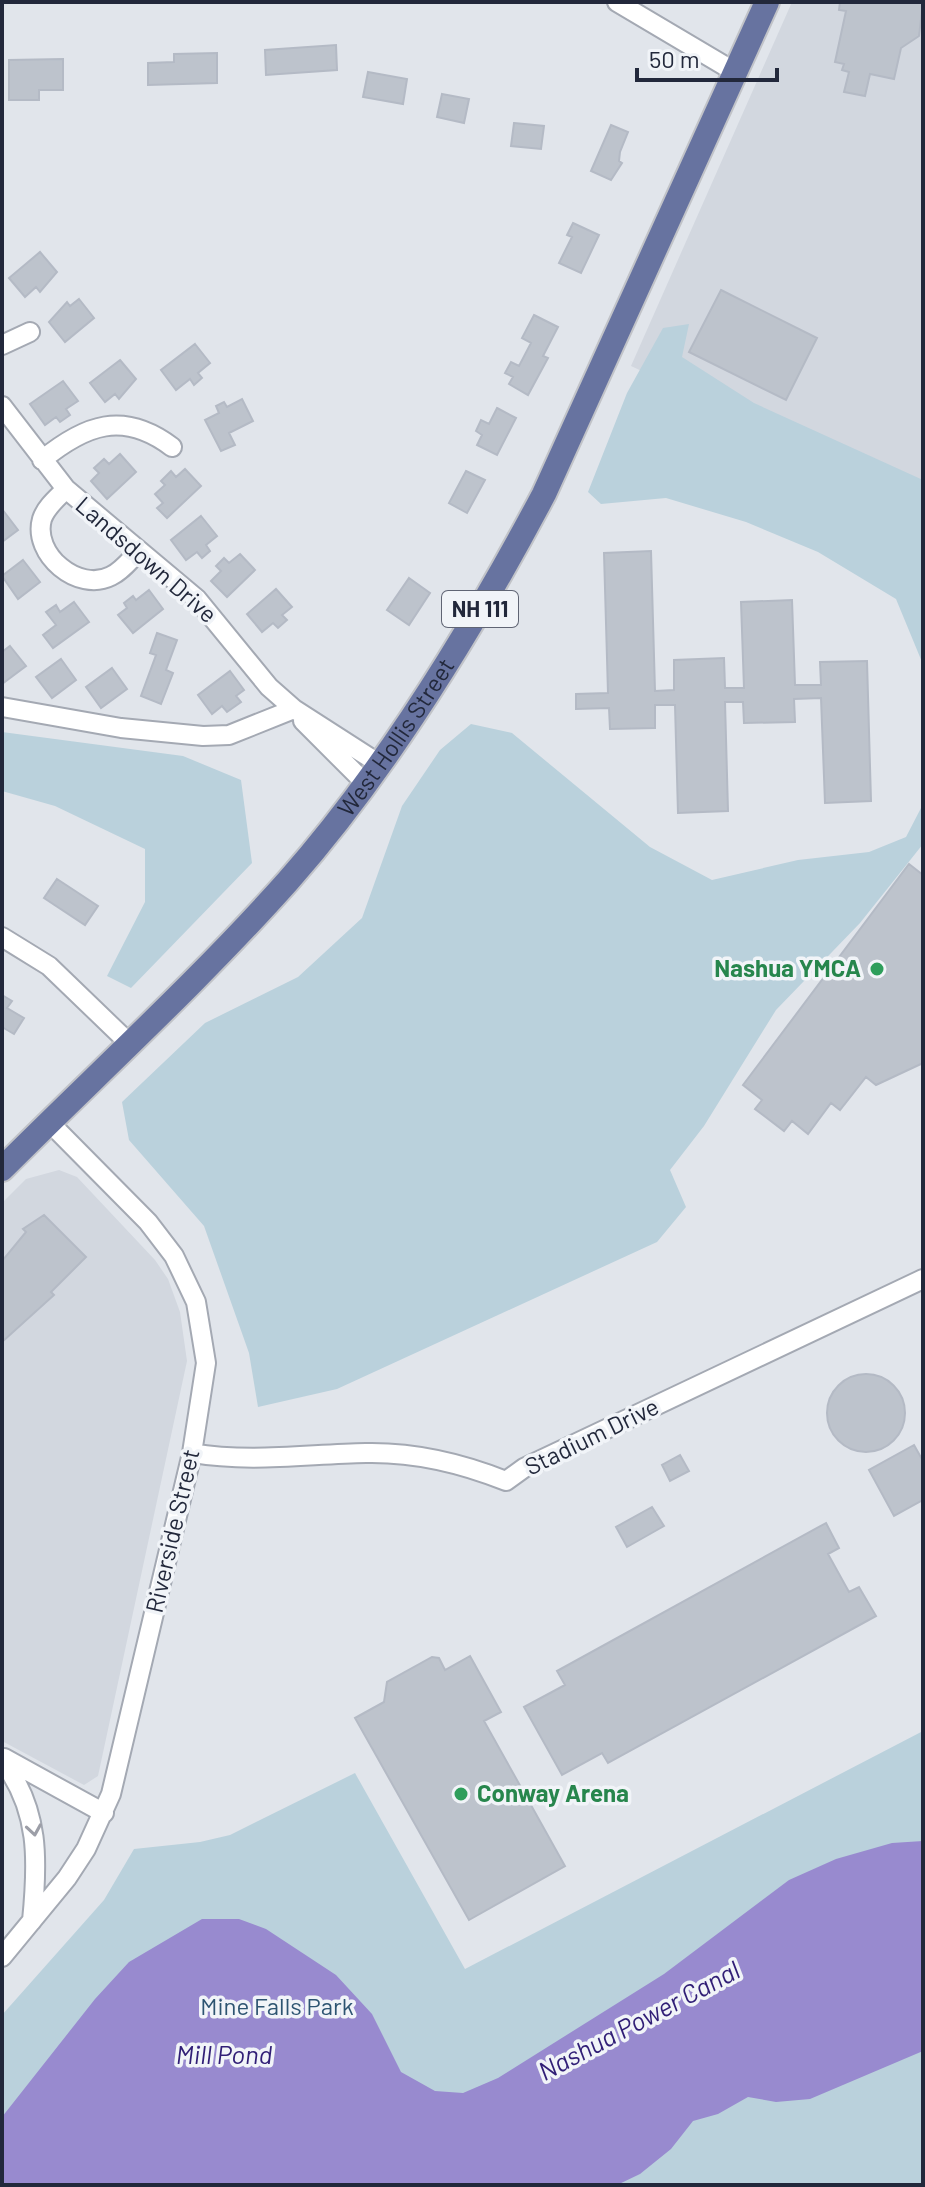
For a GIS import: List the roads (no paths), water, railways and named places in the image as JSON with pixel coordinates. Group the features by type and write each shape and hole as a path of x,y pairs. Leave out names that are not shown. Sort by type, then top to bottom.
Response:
{"main road":[{"name":"West Hollis Street","path":"2,1169 131,1045 289,879 371,773 476,615 544,494 767,2"}],"street":[{"path":"617,2 735,72"},
{"path":"2,345 30,332"},
{"name":"Landsdown Drive","path":"2,406 66,489 212,614 269,687 294,709 309,730 371,773"},
{"path":"42,460 74,436 112,425 150,433 172,447"},
{"path":"66,489 45,512 41,527 42,542 55,563 83,578 103,580 120,570 139,551"},
{"path":"2,707 121,728 203,736 229,735 294,709"},
{"path":"2,937 49,966 131,1045"},
{"name":"Riverside Street","path":"2,1957 79,1859 104,1813 192,1453 206,1350 200,1314 187,1280 148,1222 49,1122"},
{"name":"Stadium Drive","path":"192,1453 242,1459 369,1453 413,1455 467,1467 506,1481 524,1468 923,1279"},
{"path":"2,1758 104,1813"},
{"path":"2,1758 20,1787 33,1820 37,1865 32,1922"}],"water":[{"name":"Mill Pond","path":"923,1841 923,2051 810,2099 776,2102 748,2097 718,2114 693,2121 671,2149 640,2174 617,2185 2,2185 2,2117 95,1999 129,1962 202,1919 239,1919 266,1929 336,1975 372,2014 401,2072 435,2091 463,2093 498,2078 664,1974 789,1880 836,1859 892,1843"}],"place":[{"name":"Nashua YMCA","path":"877,969"},
{"name":"Conway Arena","path":"461,1794"}],"park label":[{"name":"Mine Falls Park","path":"277,2007"}],"water label":[{"name":"Nashua Power Canal","path":"639,2021"}]}
